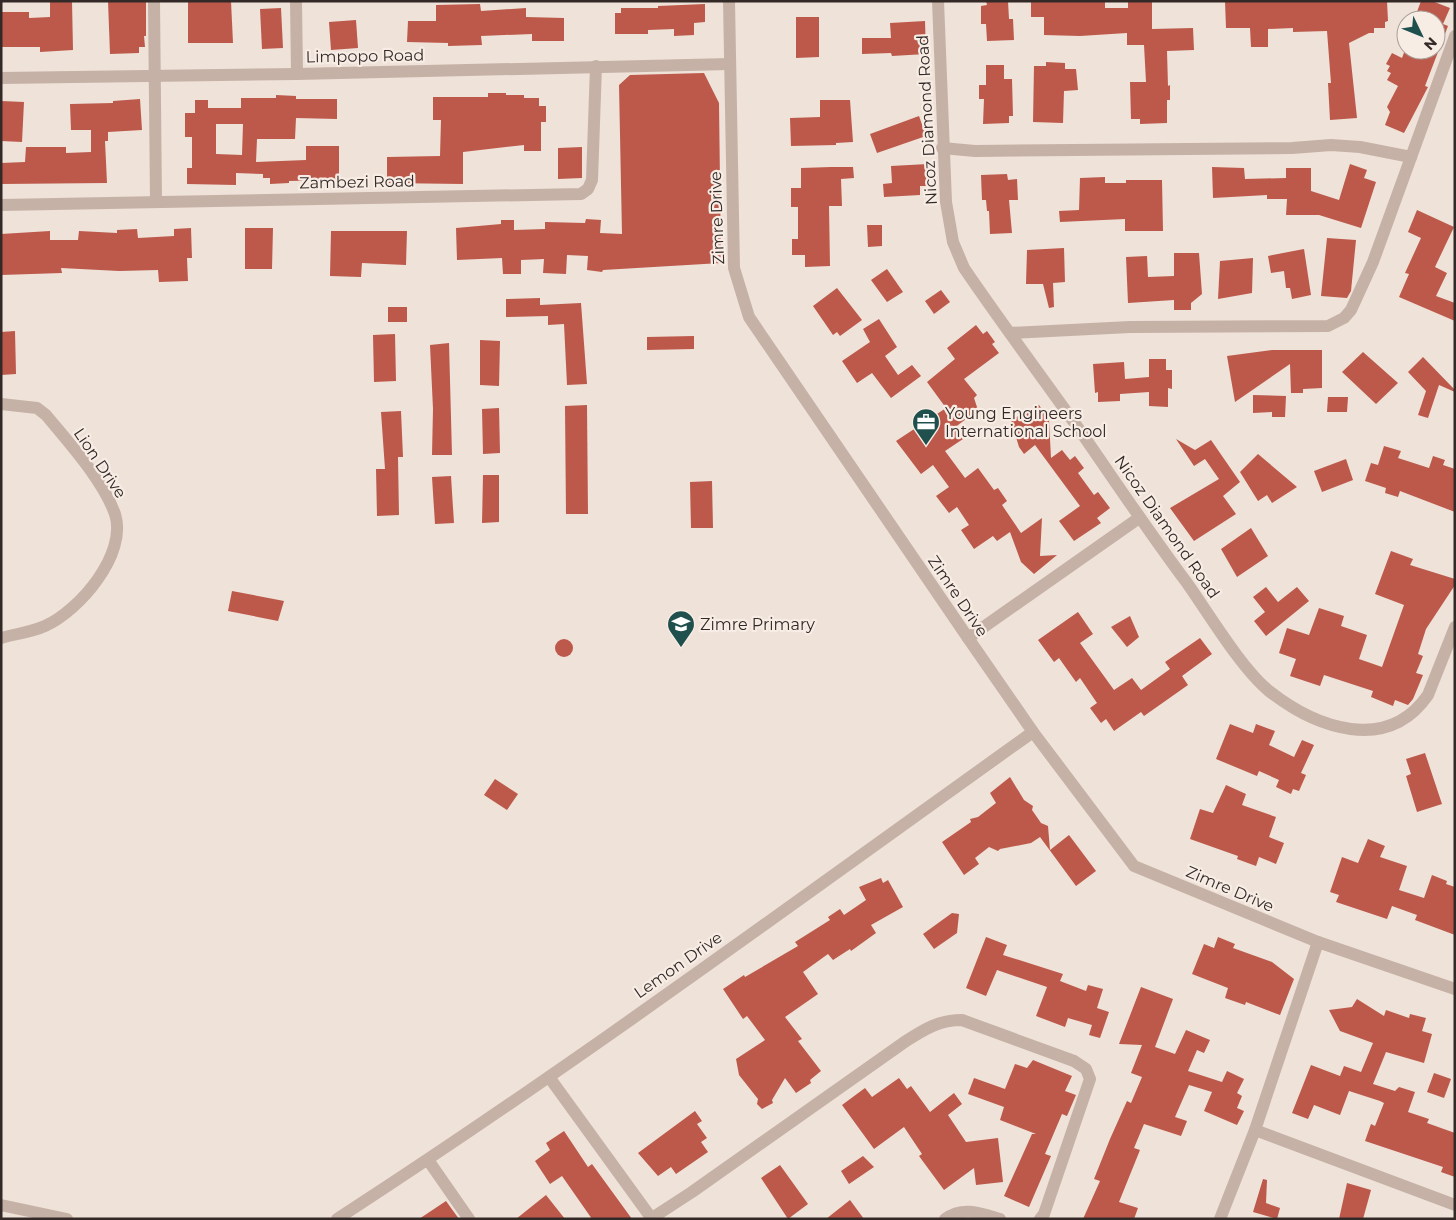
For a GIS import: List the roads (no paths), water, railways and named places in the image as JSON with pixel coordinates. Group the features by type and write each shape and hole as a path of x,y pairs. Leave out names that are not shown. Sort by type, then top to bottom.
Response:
{"street":[{"path":"154,1 156,201"},
{"path":"296,1 298,74"},
{"name":"Zimre Drive","path":"729,1 734,268 749,317 1033,732 1134,866 1318,942 1455,990"},
{"name":"Nicoz Diamond Road","path":"938,1 942,148 946,202 953,242 964,268 1138,518 1244,663 1267,689 1289,706 1349,729 1374,731 1392,726 1408,717 1428,695 1455,627"},
{"path":"1010,333 1130,327 1320,326 1336,323 1351,310 1373,262 1455,36"},
{"name":"Limpopo Road","path":"1,78 298,74 730,64"},
{"name":"Zambezi Road","path":"1,204 581,194 588,189 592,180 596,66"},
{"path":"942,148 975,151 1292,148 1331,145 1360,147 1411,158"},
{"name":"Lion Drive","path":"1,404 31,406 46,415 106,495 116,516 116,536 112,555 104,572 90,590 72,607 46,626 1,638"},
{"path":"968,638 1138,518"},
{"name":"Lemon Drive","path":"337,1219 550,1077 1033,732"},
{"path":"1220,1219 1255,1130 1318,942"},
{"path":"550,1077 652,1218 692,1192 906,1041 933,1024 948,1020 962,1020 1074,1061 1086,1069 1090,1078 1044,1214 1040,1219"},
{"path":"1255,1130 1455,1205"},
{"path":"428,1160 469,1219"},
{"path":"1,1205 67,1219"},
{"path":"945,1219 960,1211 968,1211 1000,1219"}],"place":[{"name":"Young Engineers International School","path":"926,446"},
{"name":"Zimre Primary","path":"681,648"}]}
